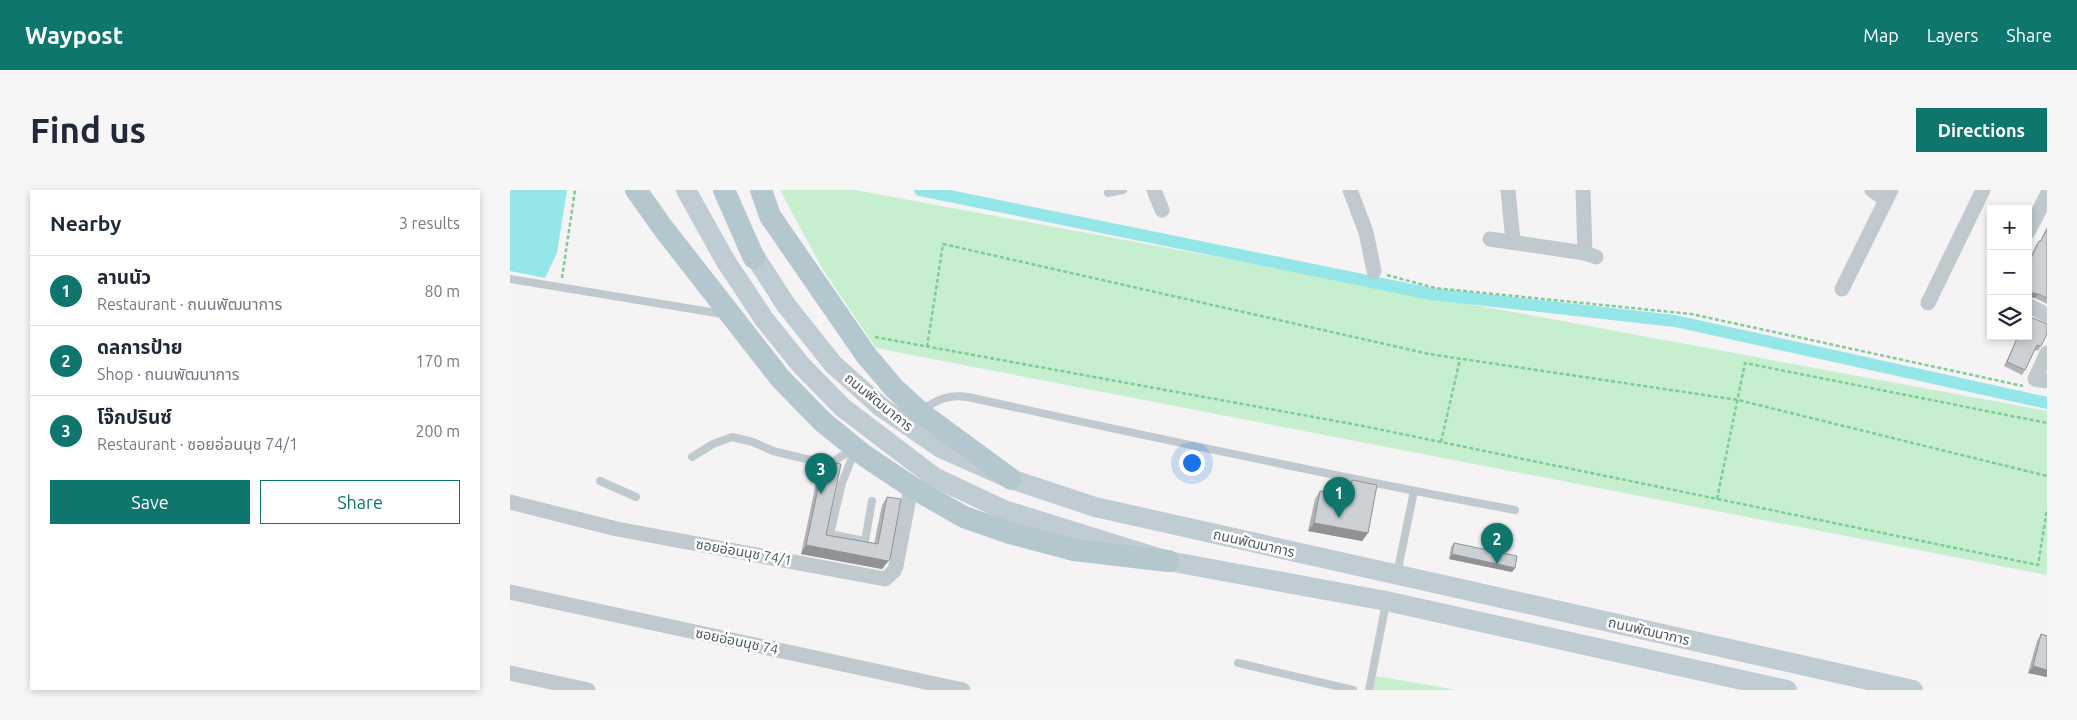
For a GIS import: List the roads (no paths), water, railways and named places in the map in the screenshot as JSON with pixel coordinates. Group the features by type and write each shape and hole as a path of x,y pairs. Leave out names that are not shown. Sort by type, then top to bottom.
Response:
{"main road":[{"path":"631,190 664,228"},
{"path":"636,190 780,378 823,422 855,448 913,488 964,517 1010,533 1074,550 1168,561"},
{"name":"ถนนพัฒนาการ","path":"686,190 725,260 764,319 801,365 842,407 934,477 1004,510 1168,561 1386,601 1788,690"},
{"name":"ถนนพัฒนาการ","path":"714,190 754,258 786,305 833,364 881,407 941,448 1010,479 1095,507 1913,690"},
{"path":"724,190 754,258"},
{"path":"762,200 866,355 894,388 919,411 1010,479"}],"street":[{"path":"1154,190 1162,210"},
{"path":"1350,190 1366,232 1374,271"},
{"path":"1508,190 1512,241"},
{"path":"1490,239 1591,255 1583,190"},
{"path":"1842,288 1888,195 1872,190"},
{"path":"1928,303 1983,190"},
{"path":"2032,224 2047,195"},
{"path":"2032,307 2047,315"},
{"path":"2047,353 2035,379 2047,381"},
{"name":"ซอยอ่อนนุช 74/1","path":"510,502 617,529 885,579 894,571 896,566 909,498 913,488"},
{"name":"ซอยอ่อนนุช 74","path":"510,592 913,685 963,690"},
{"path":"510,673 588,690"}],"lane":[{"path":"1108,193 1123,190"},
{"path":"510,279 730,315"},
{"path":"919,411 953,395 968,397 1152,437 1515,510"},
{"path":"692,457 713,444 732,437 753,442 773,451 806,459 832,462 855,448"},
{"path":"855,448 842,483 830,534 865,541 872,501"},
{"path":"600,482 636,497"},
{"path":"1397,574 1414,491"},
{"path":"1369,690 1386,601"},
{"path":"1238,663 1353,690"}],"water":[{"path":"510,190 567,190 557,253 545,278 510,271"}],"waterway":[{"path":"920,190 1431,294 1675,321 2047,403"}],"place":[{"name":"โจ๊กปรินซ์","path":"821,494"},
{"name":"ลานนัว","path":"1339,518"},
{"name":"ดลการป้าย","path":"1497,564"}]}
